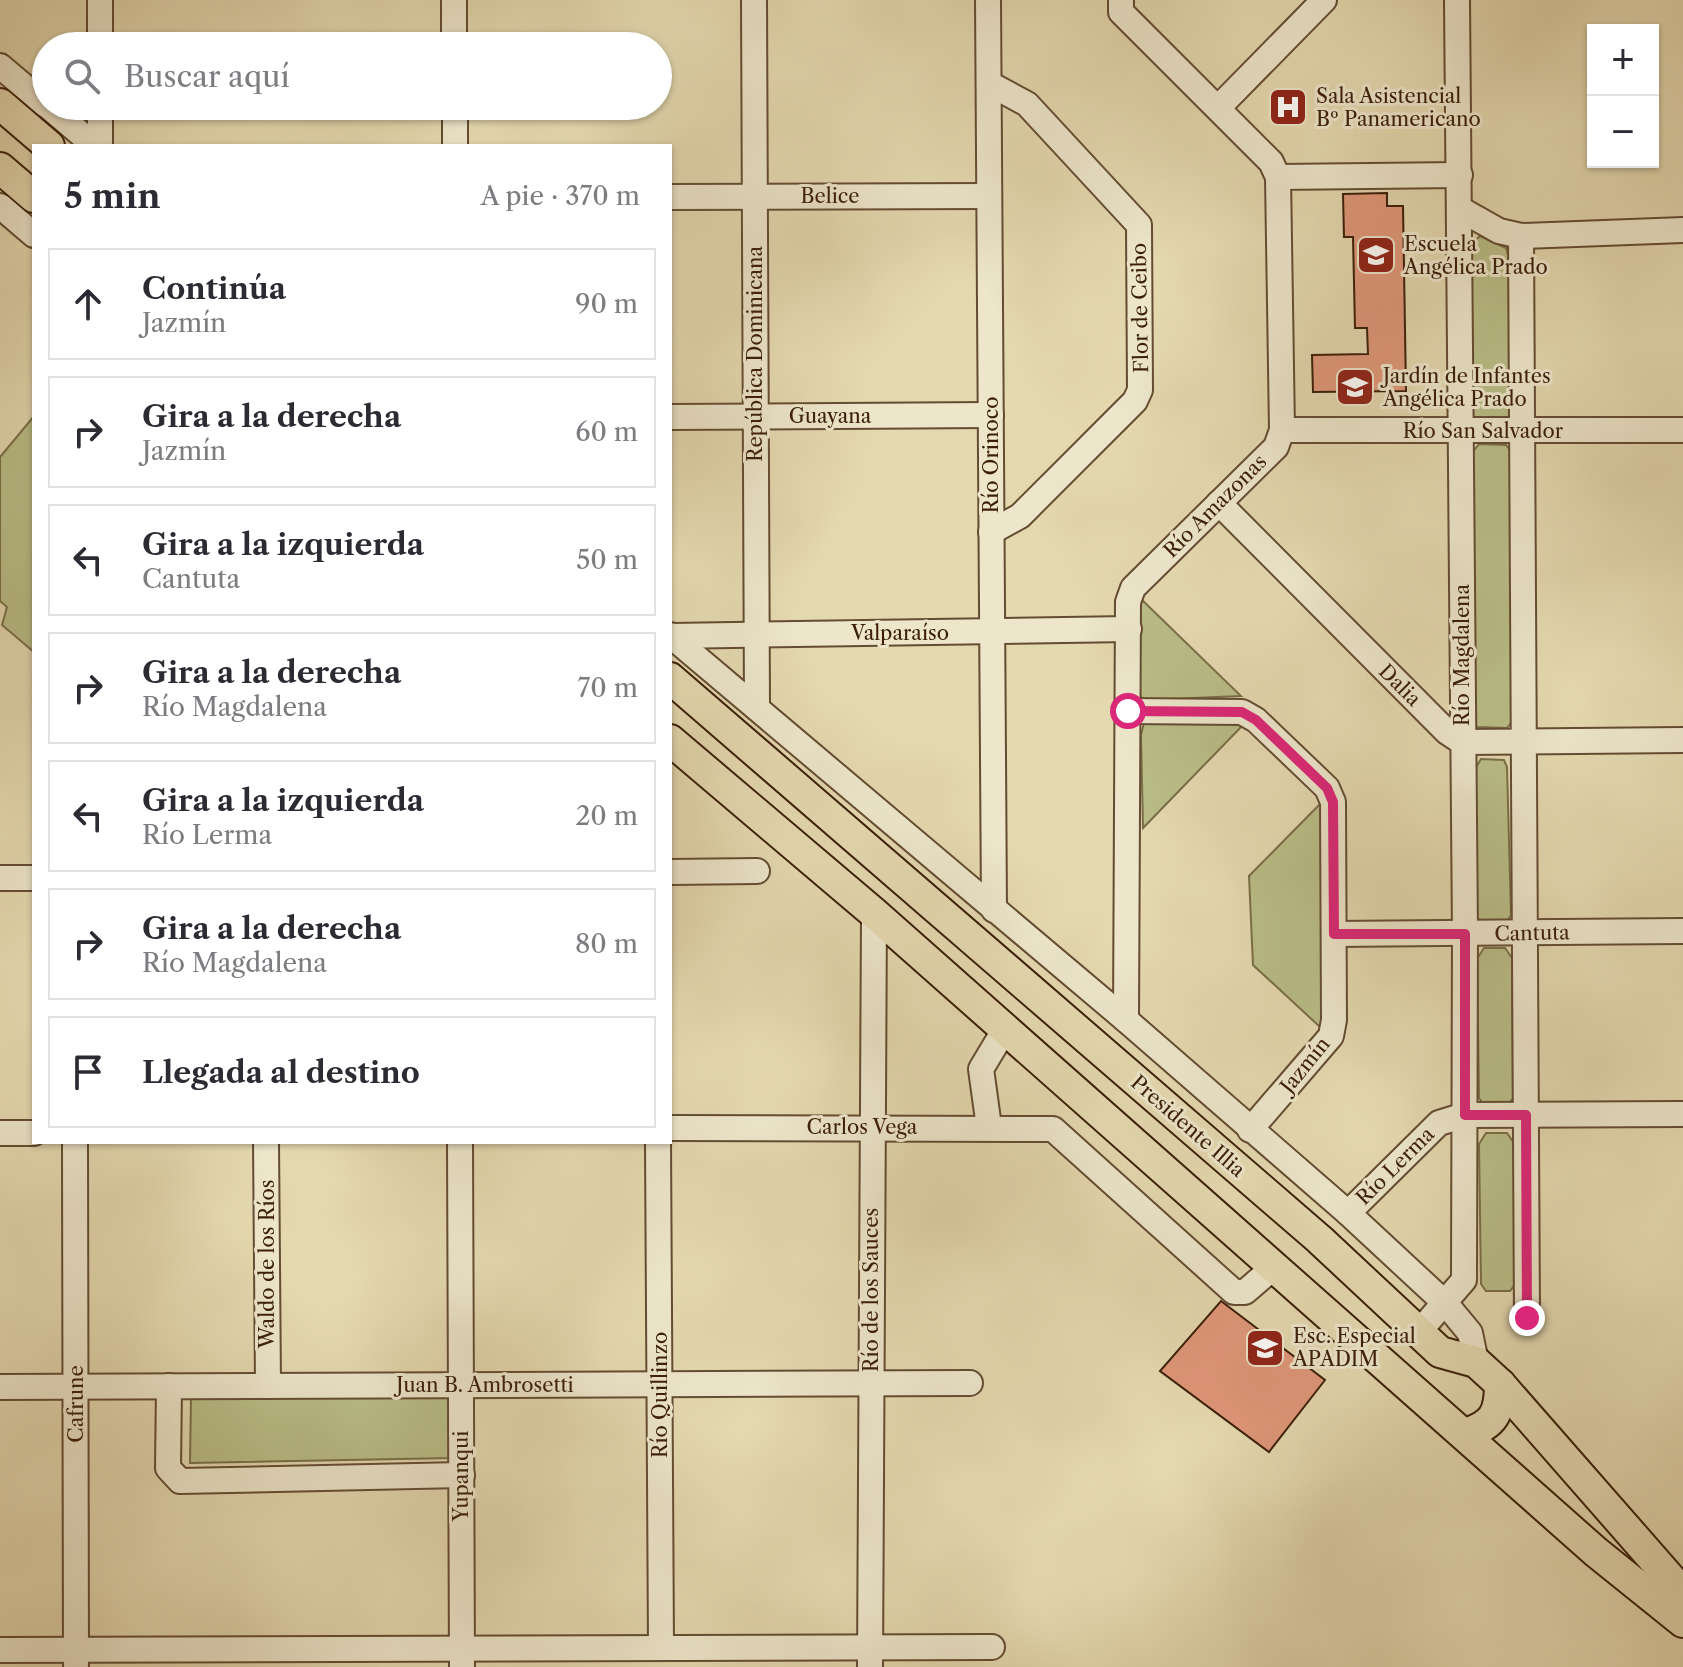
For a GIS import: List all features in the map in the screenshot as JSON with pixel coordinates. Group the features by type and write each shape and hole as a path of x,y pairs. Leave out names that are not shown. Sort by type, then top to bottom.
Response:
{"main road":[{"path":"0,104 47,144"},
{"path":"0,168 32,195"},
{"name":"Presidente Illia","path":"672,680 1319,1239 1440,1352 1476,1362 1500,1384 1683,1593"},
{"path":"672,742 874,913 1596,1552 1683,1622"},
{"path":"1424,1399 1443,1367 1476,1362"},
{"path":"1465,1434 1481,1429 1494,1420 1500,1410 1500,1384"}],"street":[{"path":"100,0 100,32"},
{"path":"454,0 454,32"},
{"name":"República Dominicana","path":"754,0 757,708"},
{"name":"Río Orinoco","path":"988,0 994,910"},
{"path":"1121,0 1121,12 1271,162 1278,177 1282,430"},
{"path":"1218,108 1324,0"},
{"name":"Río Magdalena","path":"1418,1333 1464,1280 1465,934 1457,0"},
{"path":"0,66 32,93"},
{"name":"Flor de Ceibo","path":"990,84 1027,104 1139,225 1140,390 1135,401 1020,516 991,532"},
{"path":"65,120 95,144"},
{"path":"97,144 99,120"},
{"path":"455,120 455,144"},
{"path":"1278,177 1460,175"},
{"name":"Belice","path":"672,197 989,196"},
{"path":"0,206 32,233"},
{"path":"1460,209 1499,231 1521,236 1683,230"},
{"path":"1521,236 1527,1318"},
{"name":"Guayana","path":"672,417 991,415"},
{"name":"Río San Salvador","path":"1282,430 1683,430"},
{"name":"Río Amazonas","path":"1126,1020 1128,602 1133,588 1276,447 1282,430"},
{"name":"Dalia","path":"1219,503 1447,732 1462,742"},
{"name":"Valparaíso","path":"672,635 1129,629"},
{"path":"672,637 1126,1020 1348,1213 1446,1304 1470,1333 1476,1362"},
{"name":"Jazmín","path":"1128,711 1242,712 1256,720 1327,788 1333,802 1331,1036 1250,1130"},
{"path":"1462,742 1683,740"},
{"path":"672,872 757,871"},
{"path":"0,878 32,878"},
{"name":"Río de los Sauces","path":"870,1657 874,913"},
{"name":"Cantuta","path":"1334,934 1683,931"},
{"path":"989,1127 981,1069 1005,1029"},
{"name":"Río Lerma","path":"1348,1213 1439,1123 1465,1115 1683,1114"},
{"name":"Carlos Vega","path":"672,1128 1053,1129 1234,1292 1245,1292 1274,1267"},
{"path":"0,1133 32,1133"},
{"name":"Cafrune","path":"75,1144 76,1659"},
{"name":"Waldo de los Ríos","path":"266,1144 268,1386"},
{"name":"Yupanqui","path":"460,1144 462,1658"},
{"name":"Río Quillinzo","path":"658,1144 661,1648"},
{"name":"Juan B. Ambrosetti","path":"0,1387 970,1383"},
{"path":"169,1386 168,1468 180,1481 462,1475"},
{"path":"0,1650 76,1659 462,1658 661,1648 870,1657 992,1647"}],"green space":[{"path":"1480,236 1506,248 1510,261 1512,417 1507,423 1477,423 1472,415 1471,244"},
{"path":"32,418 32,650 2,625 7,607 0,601 0,457"},
{"path":"1479,444 1506,445 1512,452 1513,721 1507,728 1477,727 1471,722 1472,453"},
{"path":"1140,598 1241,696 1143,700 1139,693"},
{"path":"1233,717 1243,725 1143,828 1141,735 1144,723"},
{"path":"1481,759 1504,760 1507,767 1511,915 1506,923 1482,923 1476,916 1475,769"},
{"path":"1322,802 1324,1013 1320,1027 1253,965 1249,876"},
{"path":"1484,948 1505,948 1512,958 1513,1098 1508,1105 1484,1105 1479,1098 1477,959"},
{"path":"1486,1133 1507,1133 1514,1143 1516,1283 1510,1291 1486,1291 1481,1284 1479,1144"},
{"path":"450,1396 453,1458 190,1463 191,1398"}],"building":[{"path":"1387,193 1387,206 1403,206 1406,391 1313,392 1312,355 1368,354 1367,328 1355,328 1353,237 1344,237 1343,194"},
{"name":"Esc. Especial APADIM","path":"1221,1301 1325,1380 1269,1452 1160,1371"}],"place":[{"name":"Sala Asistencial Bº Panamericano","path":"1288,107"},
{"name":"Escuela Angélica Prado","path":"1376,255"},
{"name":"Jardín de Infantes Angélica Prado","path":"1355,387"},
{"name":"Esc. Especial APADIM","path":"1265,1348"}],"route":[{"path":"1128,711 1242,712 1256,720 1327,788 1333,802 1334,934 1465,934 1465,1115 1526,1115 1527,1318"}]}
